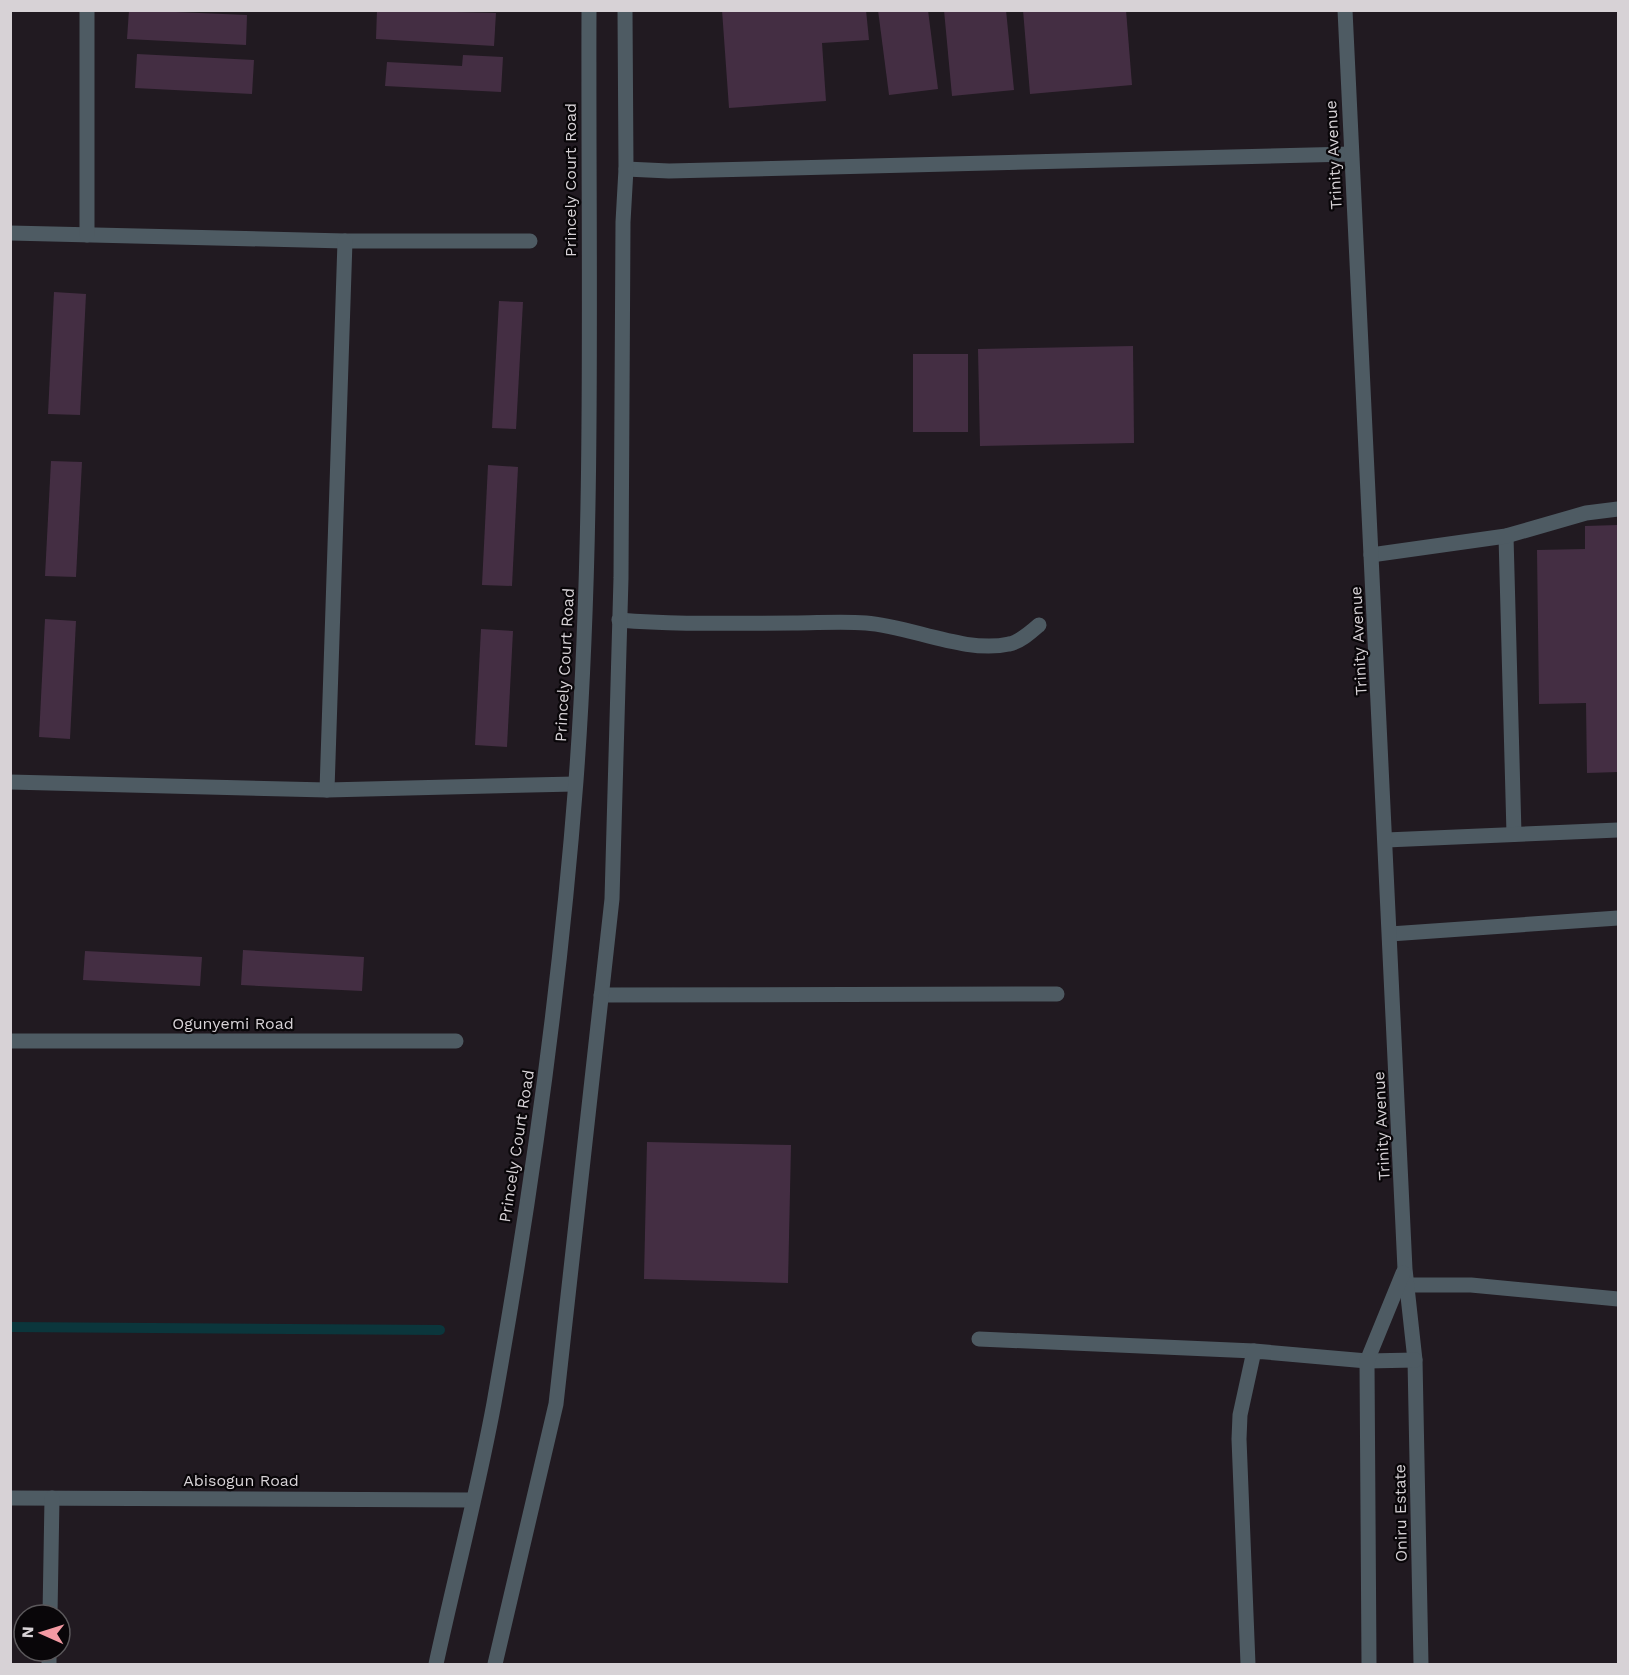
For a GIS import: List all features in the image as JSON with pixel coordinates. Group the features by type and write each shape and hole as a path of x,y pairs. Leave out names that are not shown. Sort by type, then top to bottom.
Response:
{"street":[{"path":"87,10 87,236"},
{"name":"Princely Court Road","path":"436,1665 493,1405 550,1042 576,784 586,620 589,10"},
{"path":"495,1665 556,1404 612,899 619,620 622,222 626,169 625,10"},
{"name":"Trinity Avenue","path":"1345,10 1406,1285"},
{"path":"626,169 669,171 1351,154"},
{"path":"10,233 345,241 530,241"},
{"path":"327,790 345,241"},
{"path":"1371,555 1506,536 1586,513 1618,509"},
{"path":"1506,536 1514,834"},
{"path":"619,620 677,623 863,622 900,626 919,634 976,645 1009,644 1028,635 1039,625"},
{"path":"10,782 327,790 576,784"},
{"path":"1386,840 1618,830"},
{"path":"1390,934 1618,918"},
{"path":"601,995 1057,994"},
{"name":"Ogunyemi Road","path":"10,1041 456,1041"},
{"path":"1367,1361 1405,1269"},
{"path":"1406,1285 1470,1285 1618,1299"},
{"name":"Oniru Estate","path":"1406,1285 1415,1360 1421,1665"},
{"path":"979,1339 1254,1351 1367,1361 1415,1360"},
{"path":"1248,1665 1239,1439 1254,1351"},
{"name":"Oniru Estate","path":"1367,1361 1369,1665"},
{"name":"Abisogun Road","path":"10,1498 471,1500"},
{"path":"50,1603 52,1498"}],"building":[{"path":"129,10 247,15 246,45 127,39"},
{"path":"377,10 496,13 494,46 376,39"},
{"path":"722,10 866,10 869,40 822,43 826,101 729,108"},
{"path":"878,10 928,10 938,89 889,95"},
{"path":"944,10 1006,10 1014,90 952,96"},
{"path":"1023,10 1126,10 1132,85 1030,94"},
{"path":"137,54 254,60 252,94 135,88"},
{"path":"463,55 503,57 501,92 385,86 387,62 462,66"},
{"path":"54,292 86,294 80,415 48,414"},
{"path":"499,301 523,302 516,429 492,428"},
{"path":"1133,346 1134,443 980,446 978,349"},
{"path":"913,354 968,354 968,432 913,432"},
{"path":"51,461 82,462 76,577 45,576"},
{"path":"488,465 518,467 512,586 482,585"},
{"path":"1618,525 1618,772 1587,773 1586,703 1539,704 1537,550 1585,549 1585,526"},
{"path":"45,619 76,621 70,739 39,737"},
{"path":"481,629 513,631 507,747 475,745"},
{"path":"243,950 364,957 362,991 241,985"},
{"path":"85,951 202,957 200,986 83,980"},
{"path":"647,1142 791,1145 788,1283 644,1279"}],"waterway":[{"path":"10,1327 440,1330"}]}
